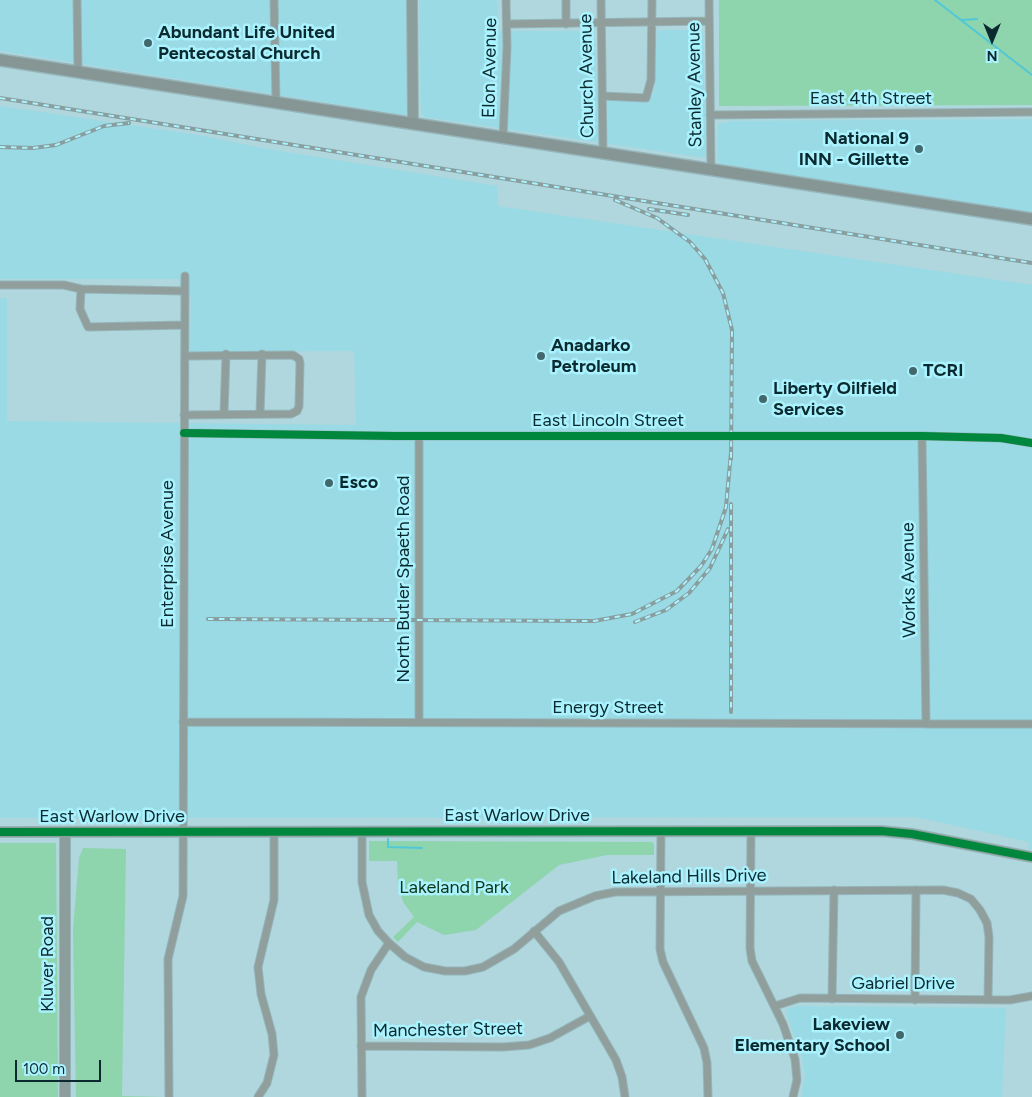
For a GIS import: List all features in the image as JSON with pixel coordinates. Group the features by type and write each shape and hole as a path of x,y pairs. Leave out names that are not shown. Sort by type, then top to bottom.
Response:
{"main road":[{"path":"0,60 276,101 1032,219"}],"street":[{"path":"77,0 78,71"},
{"path":"274,0 276,101"},
{"path":"412,0 413,123"},
{"name":"Elon Avenue","path":"503,137 508,24 506,0"},
{"path":"566,0 566,24"},
{"name":"Church Avenue","path":"601,0 603,152"},
{"path":"603,96 646,98 651,80 652,0"},
{"name":"Stanley Avenue","path":"709,0 711,169"},
{"path":"508,24 709,21"},
{"name":"East 4th Street","path":"710,115 1032,112"},
{"name":"Enterprise Avenue","path":"169,1097 168,959 183,896 185,276"},
{"path":"0,285 64,284 81,289 185,290"},
{"path":"81,289 80,309 88,327 185,325"},
{"path":"224,414 226,354"},
{"path":"184,356 262,354 293,355 299,358 299,406 297,411 291,414 184,415"},
{"path":"260,414 262,354"},
{"name":"East Lincoln Street","path":"184,433 419,436 922,436 1001,438 1032,443"},
{"name":"North Butler Spaeth Road","path":"419,436 419,722"},
{"name":"Works Avenue","path":"922,436 926,724"},
{"name":"Energy Street","path":"183,722 1032,724"},
{"path":"660,831 660,949 663,962 704,1048 707,1064 708,1097"},
{"path":"751,831 750,948 752,961 775,1006 797,1068 798,1080 792,1097"},
{"name":"East Warlow Drive","path":"0,832 881,831 912,834 1032,857"},
{"name":"Kluver Road","path":"64,1097 65,832"},
{"path":"258,1097 267,1083 274,1056 272,1034 261,994 258,967 274,900 274,832"},
{"name":"Lakeland Hills Drive","path":"362,832 364,899 369,915 378,931 389,943 405,957 424,967 445,971 465,971 483,966 502,958 559,911 595,896 615,892 661,890 944,890 958,893 970,899 980,910 987,923 990,938 988,1000"},
{"path":"832,999 834,890"},
{"path":"915,1000 916,890"},
{"path":"534,931 559,962 616,1060 622,1077 625,1097"},
{"path":"362,1097 361,997 371,970 389,943"},
{"name":"Gabriel Drive","path":"775,1006 800,998 1010,1000 1032,996"},
{"name":"Manchester Street","path":"361,1046 503,1047 529,1045 550,1038 590,1016"}],"shaded area":[{"path":"0,0 406,0 407,110 405,115 0,51"},
{"path":"419,0 497,0 498,31 594,31 597,93 654,94 657,30 698,30 703,33 706,158 424,117 421,113"},
{"path":"0,106 198,135 262,148 497,186 498,206 1032,285 1032,849 1028,849 1029,842 916,817 0,818 0,298 7,298 7,421 356,425 354,351 190,352 191,297 179,297 179,279 0,279"},
{"path":"1032,119 1032,213 720,164 717,159 719,123 727,123 728,121"},
{"name":"Lakeview Elementary School","path":"799,1006 1006,1008 1002,1097 801,1097 805,1075 802,1058 786,1012 788,1008"}],"green space":[{"path":"719,0 1032,0 1032,105 719,106"},
{"name":"Lakeland Park","path":"369,841 652,842 654,845 654,855 607,855 559,865 476,930 444,935 417,922 398,942 393,937 414,917 403,902 398,883 397,861 369,861"},
{"path":"0,843 56,843 58,1097 0,1097"},
{"path":"83,848 126,849 122,1096 163,1097 76,1097 73,930 79,858"}],"waterway":[{"path":"935,0 1032,75"},
{"path":"962,20 977,19"},
{"path":"388,839 388,847 422,848"}],"railway":[{"path":"0,98 1032,263"},
{"path":"0,147 33,148 56,145 104,126 129,123"},
{"path":"615,200 657,218 690,242 705,259 723,293 732,330 731,459"},
{"path":"649,209 688,215"},
{"path":"208,619 594,621 632,614 677,591 701,566 712,549 726,507 731,452"},
{"path":"731,504 731,712"},
{"path":"635,622 666,610 689,593 710,568 728,529"}],"cycle path":[{"path":"184,433 395,436 922,436 1001,438 1032,443"},
{"path":"0,832 881,831 912,834 1032,857"}],"place":[{"name":"Abundant Life United Pentecostal Church","path":"148,43"},
{"name":"National 9 INN - Gillette","path":"919,149"},
{"name":"Anadarko Petroleum","path":"541,356"},
{"name":"TCRI","path":"913,371"},
{"name":"Liberty Oilfield Services","path":"763,399"},
{"name":"Esco","path":"329,483"},
{"name":"Lakeview Elementary School","path":"900,1035"}]}
